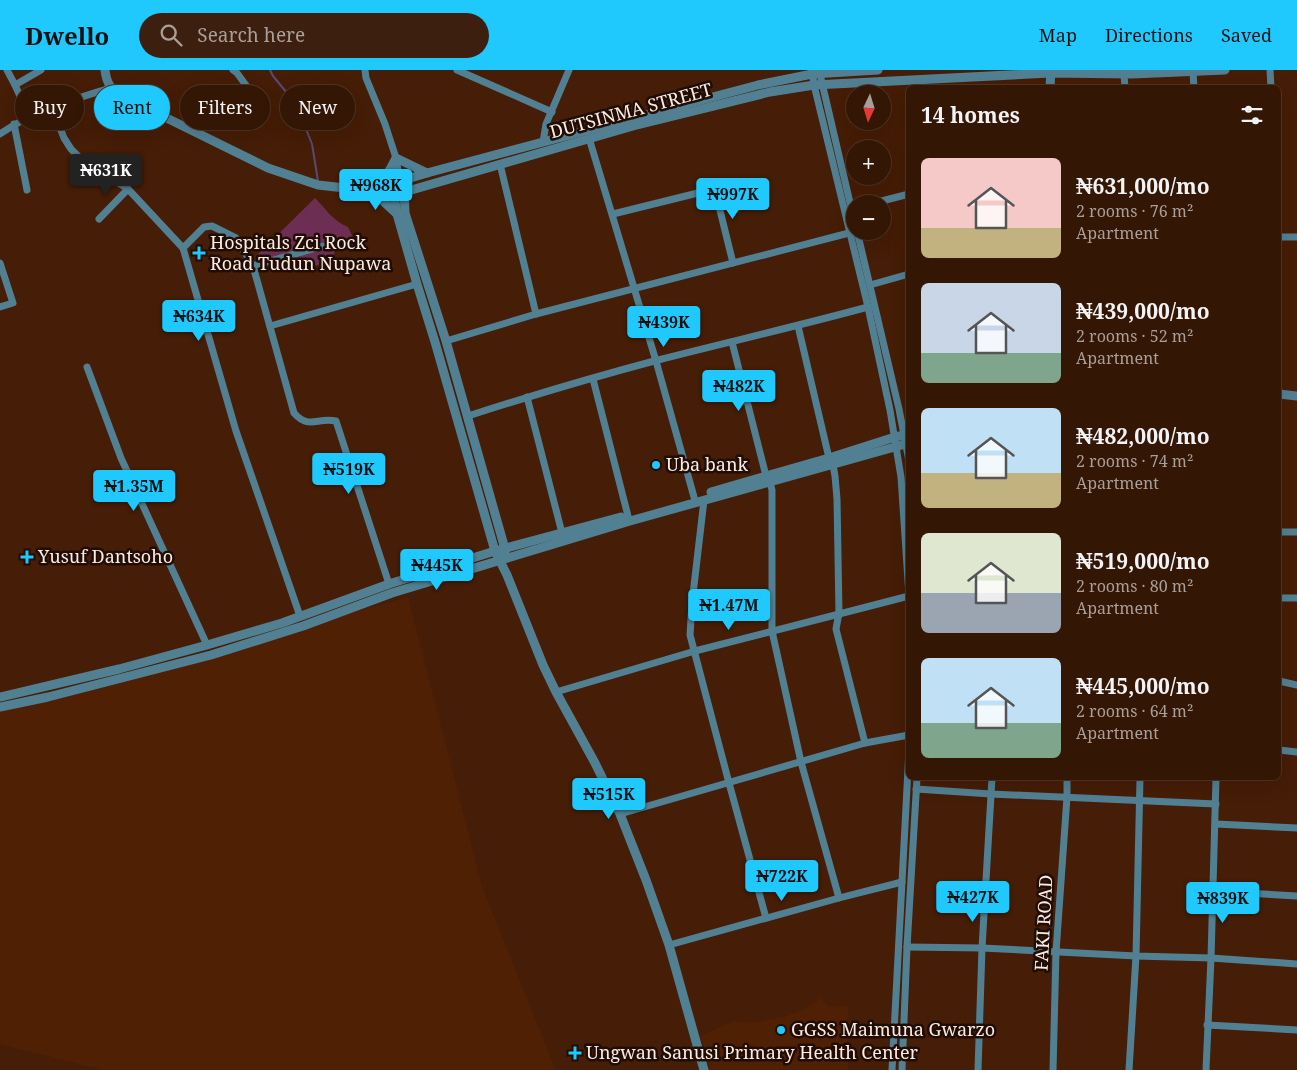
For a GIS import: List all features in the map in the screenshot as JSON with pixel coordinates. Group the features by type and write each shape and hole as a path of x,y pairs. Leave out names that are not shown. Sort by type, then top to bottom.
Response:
{"street":[{"path":"7,70 15,85 41,70"},
{"path":"105,70 109,85"},
{"path":"365,70 366,78 385,124 398,170 404,180 401,213 417,284 507,574 535,647 556,692 595,763 620,814 669,945 704,1070"},
{"path":"458,70 552,112"},
{"name":"DUTSINMA STREET","path":"376,190 427,173 758,85 816,72 878,70"},
{"name":"DUTSINMA STREET","path":"394,195 589,138 770,92 818,84 915,84 1051,72 1124,74 1225,70"},
{"path":"1270,70 1271,85"},
{"path":"237,71 247,85"},
{"path":"543,142 546,124 566,71"},
{"path":"816,72 847,195"},
{"path":"1050,85 1051,72"},
{"path":"1193,72 1194,85"},
{"path":"1124,74 1125,85"},
{"path":"170,120 268,168 318,186 376,190 394,195"},
{"path":"0,134 14,124 27,190"},
{"path":"61,130 71,149 81,159 128,188 184,248 236,431 300,616"},
{"path":"589,138 635,288 694,497"},
{"path":"376,190 388,175 396,158"},
{"path":"396,158 427,173"},
{"path":"500,164 536,314"},
{"path":"398,170 394,183 394,195 446,341 468,416 501,555"},
{"path":"613,214 714,186 733,263"},
{"path":"99,219 128,188"},
{"path":"401,213 418,188"},
{"path":"376,190 401,213"},
{"path":"891,199 906,195"},
{"path":"184,248 204,227 212,226 236,238 253,266 294,413 301,421 336,421 389,584"},
{"path":"446,341 536,314 846,234"},
{"path":"1281,237 1297,237"},
{"path":"855,240 890,410 903,440"},
{"path":"856,240 870,285 899,408 903,440 901,477 906,551"},
{"path":"253,266 323,246"},
{"path":"0,262 13,303 0,307"},
{"path":"870,285 906,275"},
{"path":"270,326 417,284"},
{"path":"468,416 527,397 656,361 868,307"},
{"path":"798,326 835,476 839,613 836,629 865,743"},
{"path":"732,342 772,490 772,631 801,762 839,898"},
{"path":"87,368 122,458 207,645"},
{"path":"593,379 628,516"},
{"path":"1281,394 1297,396"},
{"path":"527,397 562,533"},
{"path":"0,707 48,697 211,655 303,626 562,533 831,462 903,440"},
{"path":"0,696 119,669 207,645 282,623 389,584 630,521 768,479"},
{"path":"704,500 690,635 766,918"},
{"path":"1281,532 1297,532"},
{"path":"556,692 695,651 906,596"},
{"path":"1281,598 1297,598"},
{"path":"1281,681 1297,685"},
{"path":"620,814 865,743 906,736"},
{"path":"1281,750 1297,752"},
{"path":"892,1070 907,780"},
{"path":"902,1070 917,780"},
{"path":"978,1070 982,948 992,780"},
{"name":"FAKI ROAD","path":"1052,1070 1056,952 1067,780"},
{"path":"1129,1070 1136,956 1140,780"},
{"path":"1206,1070 1216,824 1216,780"},
{"path":"916,789 1216,804"},
{"path":"1216,824 1297,828"},
{"path":"905,829 914,830"},
{"path":"669,945 902,882"},
{"path":"1213,891 1297,896"},
{"path":"907,947 982,948 1211,958 1297,964"},
{"path":"1207,1026 1297,1030"}],"shaded area":[{"path":"315,198 334,218 348,227 357,246 336,248 332,261 293,272 257,255"},
{"path":"408,597 482,887 556,1070 103,1070 0,1044 0,708"},
{"name":"GGSS Maimuna Gwarzo","path":"821,998 829,1007 848,1006 848,1070 710,1070 701,1036 733,1021 752,1023 783,1017 805,1009"}],"waterway":[{"path":"270,70 292,99 304,124 312,144 318,181"}],"place":[{"name":"Hospitals Zci Rock Road Tudun Nupawa","path":"199,253"},
{"name":"Uba bank","path":"656,465"},
{"name":"Yusuf Dantsoho","path":"27,557"},
{"name":"GGSS Maimuna Gwarzo","path":"781,1030"},
{"name":"Ungwan Sanusi Primary Health Center","path":"575,1053"}]}
